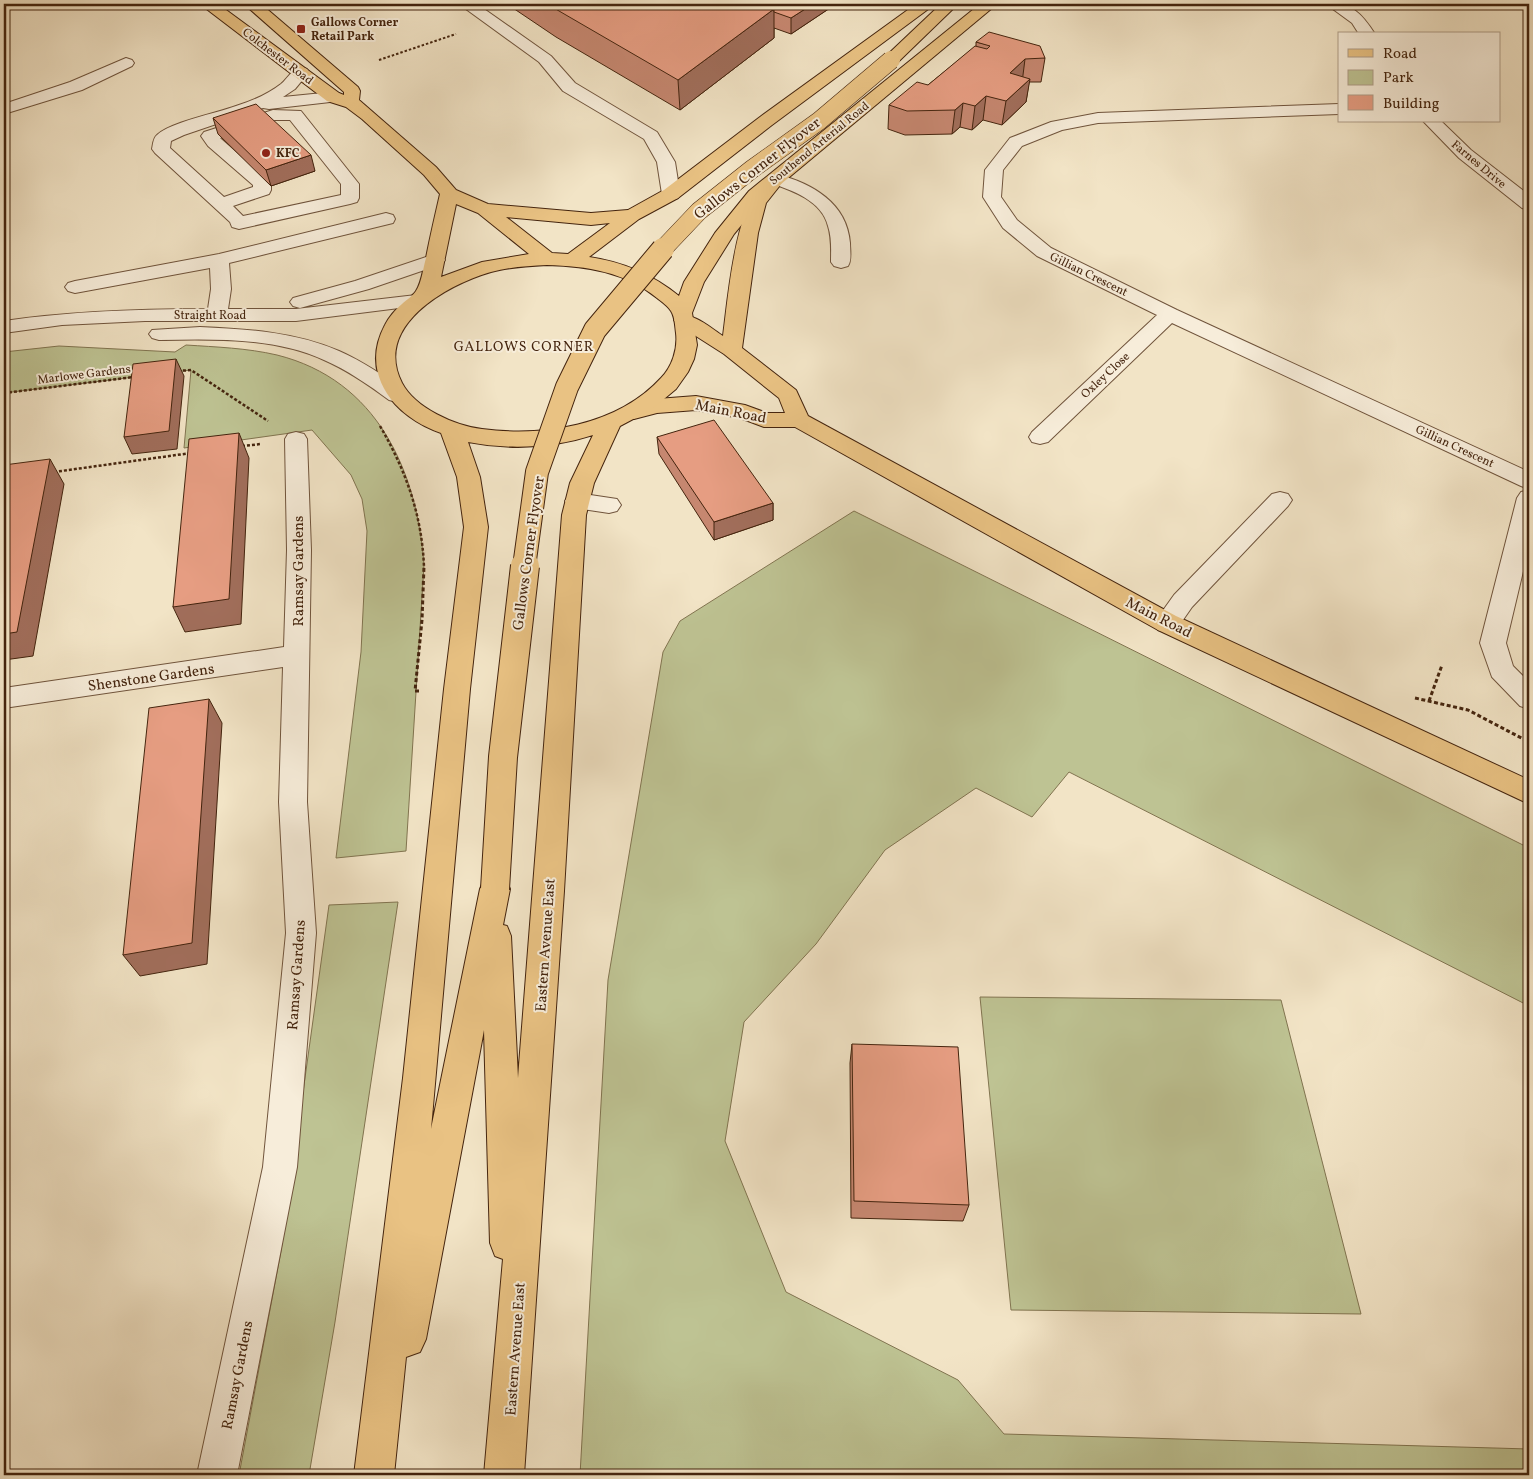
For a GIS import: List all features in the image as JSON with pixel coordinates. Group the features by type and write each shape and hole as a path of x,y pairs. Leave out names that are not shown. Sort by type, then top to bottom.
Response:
{"main road":[{"name":"Colchester Road","path":"208,4 332,97 352,103 388,131 430,171 449,194 484,209 547,258"},
{"name":"Colchester Road","path":"252,4 352,91 352,103"},
{"path":"574,259 632,215 671,194 926,4"},
{"path":"891,60 950,4"},
{"path":"891,60 973,4"},
{"name":"Southend Arterial Road","path":"683,316 694,282 735,219 756,195 989,4"},
{"name":"Gallows Corner Flyover","path":"495,889 503,757 524,570 538,472 567,387 595,330 653,260 698,211 819,120 891,60"},
{"path":"731,350 748,233 757,203 776,178"},
{"path":"421,298 432,274 449,194"},
{"path":"484,209 591,218 632,215"},
{"path":"683,316 688,339 684,358 678,371 658,395 634,412 611,422 593,429 545,439 496,439 451,430 419,414 397,395 386,371 386,347 396,323 421,298 462,275 488,266 547,258 574,259 599,263 623,270 644,279 662,291 683,316 731,350 788,395 799,420"},
{"name":"Main Road","path":"634,412 676,403 696,403 738,411 764,420 799,420 1167,623 1529,793"},
{"name":"Eastern Avenue East","path":"504,1475 513,1379 565,665 571,541 577,501 582,483 611,422"},
{"path":"374,1475 420,1078 457,689 476,527 468,472 451,430"},
{"path":"495,889 513,1379"},
{"path":"380,1475 495,889"}],"street":[{"path":"467,4 545,59 569,87 651,136 666,162 671,194"},
{"path":"1334,4 1358,20 1366,32"},
{"path":"4,109 76,86 126,63"},
{"path":"260,250 222,204 161,149 163,138 180,129 250,106 285,89 301,72"},
{"path":"250,106 332,97"},
{"name":"Gillian Crescent","path":"1338,109 1098,118 1057,126 1016,142 994,170 992,197 1010,224 1044,252 1170,314 1529,481"},
{"path":"222,204 262,190 262,184 214,142 210,136 274,115 295,115 350,184 350,198 239,223"},
{"name":"Farnes Drive","path":"1432,122 1465,154 1529,204"},
{"path":"776,178 809,193 829,209 838,225 841,262"},
{"path":"75,287 219,260 386,219"},
{"path":"219,260 221,289 217,315 281,306 336,293 435,260"},
{"name":"Straight Road","path":"4,327 96,317 296,315 332,312 421,298"},
{"name":"Oxley Close","path":"1040,436 1170,314"},
{"name":"Straight Road","path":"4,341 179,333 273,341 329,354 374,379 397,395"},
{"name":"Ramsay Gardens","path":"216,1475 280,1167 301,933 293,802 299,550 296,439"},
{"path":"1529,498 1493,643 1501,670 1529,699"},
{"path":"1167,623 1183,601 1280,500"},
{"path":"577,501 609,505"},
{"name":"Shenstone Gardens","path":"4,698 298,655"}],"path":[{"path":"379,60 493,22"},
{"path":"173,372 191,370 296,439"},
{"name":"Marlowe Gardens","path":"4,393 136,376"},
{"path":"240,446 296,439"},
{"path":"51,472 193,453"},
{"path":"1429,701 1442,665"}],"green space":[{"path":"186,345 232,348 266,353 312,367 341,385 366,407 385,434 401,463 412,496 420,530 424,565 406,851 336,858 361,652 367,531 362,499 351,475 312,430 184,448 191,370 4,393 4,352 59,346 175,352"},
{"path":"854,511 1529,848 1529,1006 1069,772 1032,817 976,788 885,850 816,944 744,1022 725,1141 786,1292 958,1380 1004,1434 1529,1449 1529,1475 580,1475 608,980 663,652 680,621"},
{"path":"398,902 335,1322 309,1475 239,1475 281,1251 329,905"},
{"path":"980,997 1281,1000 1361,1314 1011,1310"}],"building":[{"path":"547,4 765,4 774,9 678,80"},
{"path":"765,4 813,4 791,18 774,12 774,9"},
{"path":"989,32 1040,46 1045,58 1025,59 1010,73 1030,79 1006,101 986,96 975,106 963,103 955,110 907,111 889,105 917,82 928,85 975,46 987,49 990,46 976,42"},
{"path":"256,104 311,155 266,170 213,118"},
{"path":"176,359 169,431 124,437 133,364"},
{"path":"714,420 773,503 714,522 657,437"},
{"path":"239,433 229,599 173,607 189,439"},
{"path":"50,459 17,632 4,634 4,465"},
{"path":"209,699 192,943 123,955 149,708"},
{"path":"852,1044 958,1047 969,1205 854,1201"}],"place":[{"name":"Gallows Corner Retail Park","path":"301,29"},
{"name":"KFC","path":"266,153"}],"district":[{"name":"GALLOWS CORNER","path":"524,346"}]}
